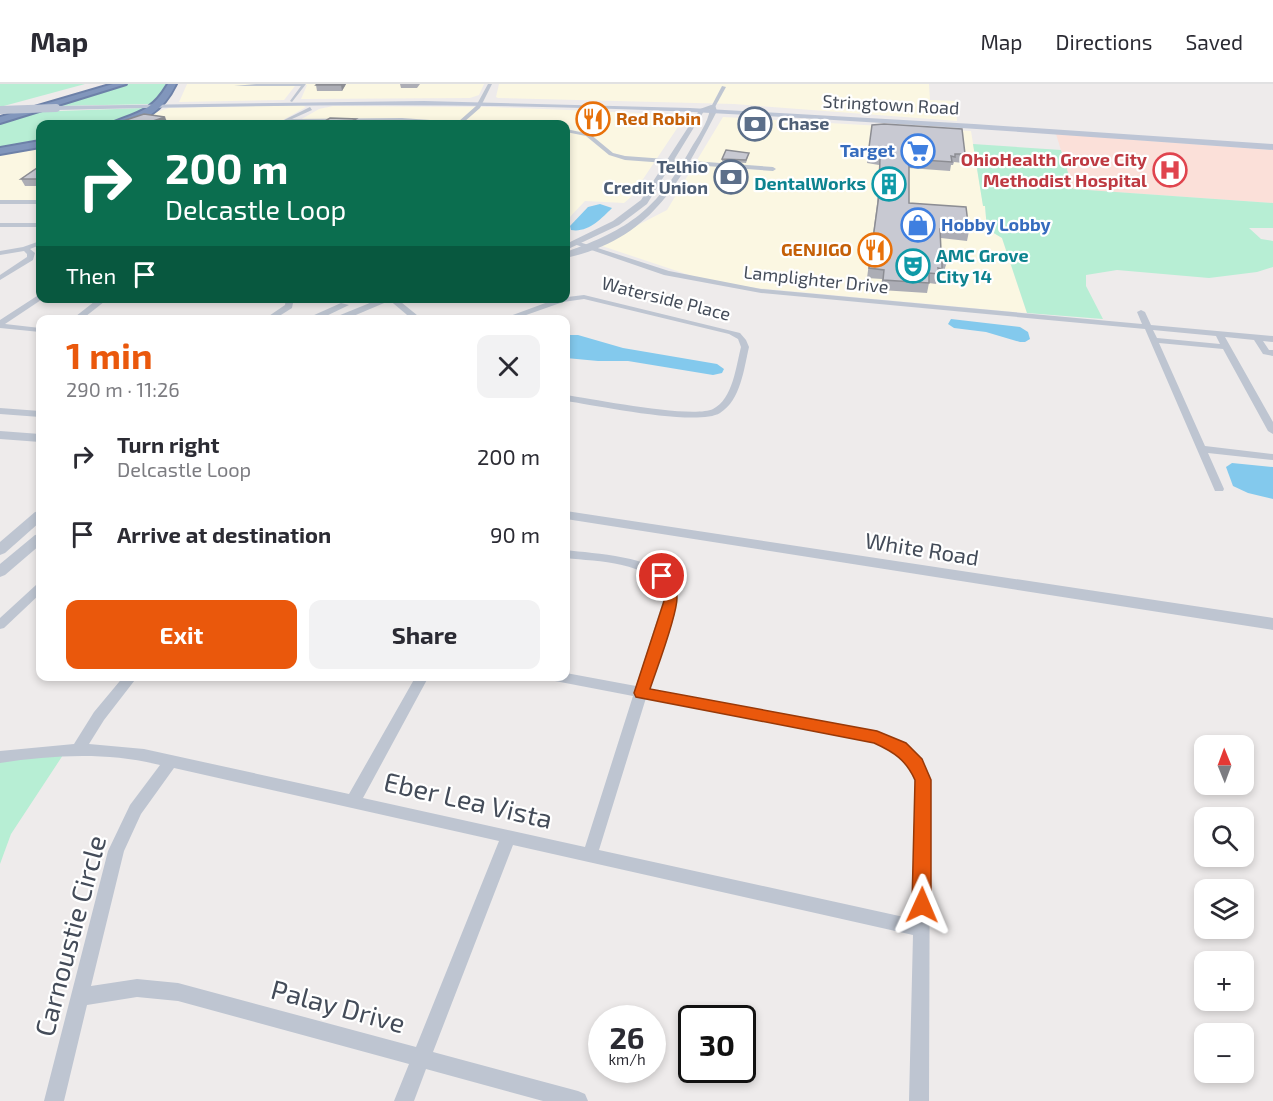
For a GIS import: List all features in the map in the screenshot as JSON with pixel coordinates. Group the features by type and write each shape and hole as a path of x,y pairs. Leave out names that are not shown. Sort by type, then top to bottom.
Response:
{"highway":[{"path":"0,110 92,84"},
{"path":"0,118 112,84"},
{"path":"0,118 123,84"},
{"path":"126,120 159,106 172,84"},
{"path":"0,152 36,145"}],"main road":[{"path":"159,106 296,102 482,101"},
{"path":"0,110 296,102 482,101 713,109"},
{"name":"Stringtown Road","path":"482,101 573,101 713,109 1273,147"},
{"path":"296,102 309,106 310,109 332,103"},
{"name":"Stringtown Road","path":"713,109 806,112 974,126"}],"street":[{"path":"236,86 304,84 296,102"},
{"path":"462,120 482,101 490,84"},
{"path":"570,254 624,229 652,210 663,198 685,162 724,87"},
{"path":"287,120 310,109"},
{"path":"570,245 609,227 635,211 650,195 702,110"},
{"path":"570,132 588,135 617,156 773,169"},
{"path":"0,202 36,202"},
{"path":"0,225 36,225"},
{"name":"Lamplighter Drive","path":"576,243 667,273 718,285 761,291 1273,339"},
{"path":"0,253 36,245"},
{"path":"0,278 28,261 31,253 25,249"},
{"name":"Waterside Place","path":"570,299 584,297 739,335 745,346 732,395 717,411 696,415 676,414 570,399"},
{"path":"0,325 36,301"},
{"path":"82,315 98,303"},
{"path":"273,315 288,303"},
{"path":"321,315 351,303"},
{"path":"347,315 380,303"},
{"path":"396,303 412,315"},
{"name":"Waterside Place","path":"518,315 553,303"},
{"path":"1141,312 1219,489"},
{"path":"0,325 36,330"},
{"path":"1219,334 1273,431"},
{"path":"1257,337 1269,352 1273,364"},
{"path":"1154,340 1225,347"},
{"path":"0,411 36,414"},
{"path":"0,435 36,438"},
{"path":"1202,449 1273,457"},
{"name":"White Road","path":"570,516 1273,624"},
{"path":"0,550 36,518"},
{"path":"0,572 36,541"},
{"path":"570,555 650,569 662,576 670,585 671,601 590,855"},
{"path":"0,625 36,592"},
{"path":"570,679 877,737 900,747 916,764 923,780 919,1101"},
{"path":"80,748 105,707 128,681"},
{"path":"353,801 420,681"},
{"name":"Eber Lea Vista","path":"0,757 80,748 124,751 921,928"},
{"name":"Carnoustie Circle","path":"54,1101 116,851 135,810 171,761"},
{"path":"404,1101 509,836"},
{"name":"Palay Drive","path":"80,997 137,988 169,990 202,997 578,1101"}],"shaded area":[{"path":"187,84 484,84 479,95 470,98 301,99 307,85 295,86 284,100 179,102"},
{"path":"499,84 929,84 930,100 956,101 957,121 734,104 498,98 496,97"},
{"path":"301,105 306,107 283,120 132,120 169,108"},
{"path":"333,106 494,107 686,115 631,197 624,203 585,201 570,217 570,120 300,120 319,109"},
{"path":"723,117 971,131 987,229 1002,238 1027,313 757,288 704,280 599,245 667,210"},
{"name":"OhioHealth Grove City Methodist Hospital","path":"1056,134 1273,150 1273,203 1073,189"},
{"path":"36,146 36,201 0,201 0,153"}],"green space":[{"path":"0,84 85,84 0,107"},
{"path":"127,84 170,84 155,104 53,106"},
{"path":"149,109 123,120 36,120 36,143 0,150 0,121 31,112"},
{"path":"973,144 1061,150 1073,189 1273,203 1273,228 1249,228 1261,239 1273,241 1273,267 1257,272 1209,278 1117,270 1086,275 1086,286 1103,319 1027,313 1002,238 987,229"},
{"path":"63,755 11,834 0,864 0,761"}],"water":[{"path":"600,204 612,208 589,227 571,230 570,226 588,207"},
{"path":"951,319 1020,327 1028,332 1030,339 1020,342 986,332 954,328 948,324"},
{"path":"570,335 578,335 623,348 717,364 724,369 722,373 713,375 628,361 570,358"},
{"path":"1232,463 1273,467 1273,499 1248,493 1233,486 1226,467"}],"building":[{"path":"341,84 341,85 316,85"},
{"path":"144,114 165,117 156,120 126,120"},
{"path":"330,118 356,119 354,120 327,120"},
{"path":"872,125 962,129 965,154 951,156 952,162 909,159 909,203 966,207 969,231 940,229 941,251 946,252 947,262 942,261 942,269 938,268 939,274 929,273 929,283 883,280 884,270 869,268 879,195 880,157 868,155"},
{"path":"726,150 749,153 746,160 722,159"},
{"path":"718,167 742,169 738,179 715,173"},
{"path":"36,169 36,179 21,179"}],"place":[{"name":"Red Robin","path":"593,119"},
{"name":"Chase","path":"755,124"},
{"name":"Target","path":"918,151"},
{"name":"OhioHealth Grove City Methodist Hospital","path":"1170,170"},
{"name":"Telhio Credit Union","path":"731,177"},
{"name":"DentalWorks","path":"889,184"},
{"name":"Hobby Lobby","path":"918,225"},
{"name":"GENJIGO","path":"875,250"},
{"name":"AMC Grove City 14","path":"913,266"}],"route":[{"path":"662,576 670,585 671,601 642,693 877,737 900,747 916,764 923,780 922,905"}]}
